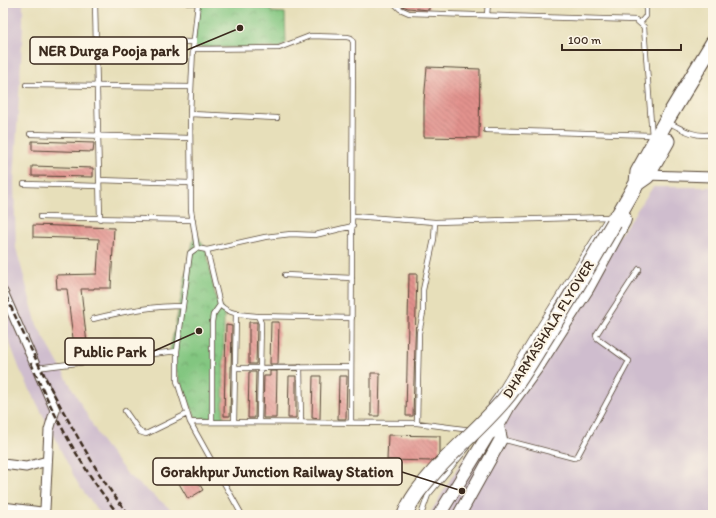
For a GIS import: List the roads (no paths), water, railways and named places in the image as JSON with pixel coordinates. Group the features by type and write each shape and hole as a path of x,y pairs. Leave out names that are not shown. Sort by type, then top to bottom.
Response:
{"main road":[{"path":"641,177 653,168 671,124 713,43"},
{"path":"641,177 653,140 671,124 713,62"},
{"name":"DHARMASHALA FLYOVER","path":"405,515 409,505 447,457 497,408 510,393 552,328 611,220 622,210 641,177"}],"street":[{"path":"641,177 713,177"},
{"path":"440,515 482,434 496,422 509,406 538,366 588,288 624,222 625,219 622,210"},
{"path":"3,292 55,410 49,430 45,509 43,511 3,507"},
{"path":"459,515 501,439 496,422"},
{"path":"3,464 26,466 47,461"}],"lane":[{"path":"95,3 100,219"},
{"path":"188,3 198,3 190,87 190,183 197,248"},
{"path":"394,3 400,9 410,13 628,19 636,20 644,27 653,140 486,130"},
{"path":"487,16 488,3"},
{"path":"640,23 646,16 646,3"},
{"path":"193,49 278,48 310,36 351,38 354,42 351,422"},
{"path":"96,41 194,42"},
{"path":"26,85 190,87"},
{"path":"190,114 277,118"},
{"path":"671,124 692,134 700,136 713,134"},
{"path":"30,134 190,138"},
{"path":"99,180 190,183"},
{"path":"24,184 99,186"},
{"path":"353,216 435,222 611,220"},
{"path":"40,217 193,220"},
{"path":"489,406 499,393 539,327 611,220"},
{"path":"417,423 419,333 423,313 423,290 434,239 435,222"},
{"path":"242,515 190,422 178,381 177,351 190,253 197,248 206,250 265,237 291,234 315,236 353,226"},
{"path":"206,250 220,305 226,311 258,316 352,318"},
{"path":"190,422 417,423 470,429 501,439 574,458 577,457 629,361 597,338 596,335 638,269"},
{"path":"285,275 352,278"},
{"path":"212,422 212,322 213,315 220,305"},
{"path":"93,319 146,308 183,306"},
{"path":"234,422 236,313"},
{"path":"258,316 260,322 259,422"},
{"path":"36,368 177,351"},
{"path":"234,368 351,366"},
{"path":"300,367 301,422"},
{"path":"125,411 143,434 146,434 188,414"},
{"path":"470,429 475,423"},
{"path":"421,515 428,495 472,442"}],"railway":[{"path":"3,289 38,363 66,416 101,476 130,515"},
{"path":"31,363 59,423 93,480 119,515"}],"place":[{"name":"NER Durga Pooja park","path":"240,28"},
{"name":"Public Park","path":"199,331"},
{"name":"Gorakhpur Junction Railway Station","path":"462,491"}]}
